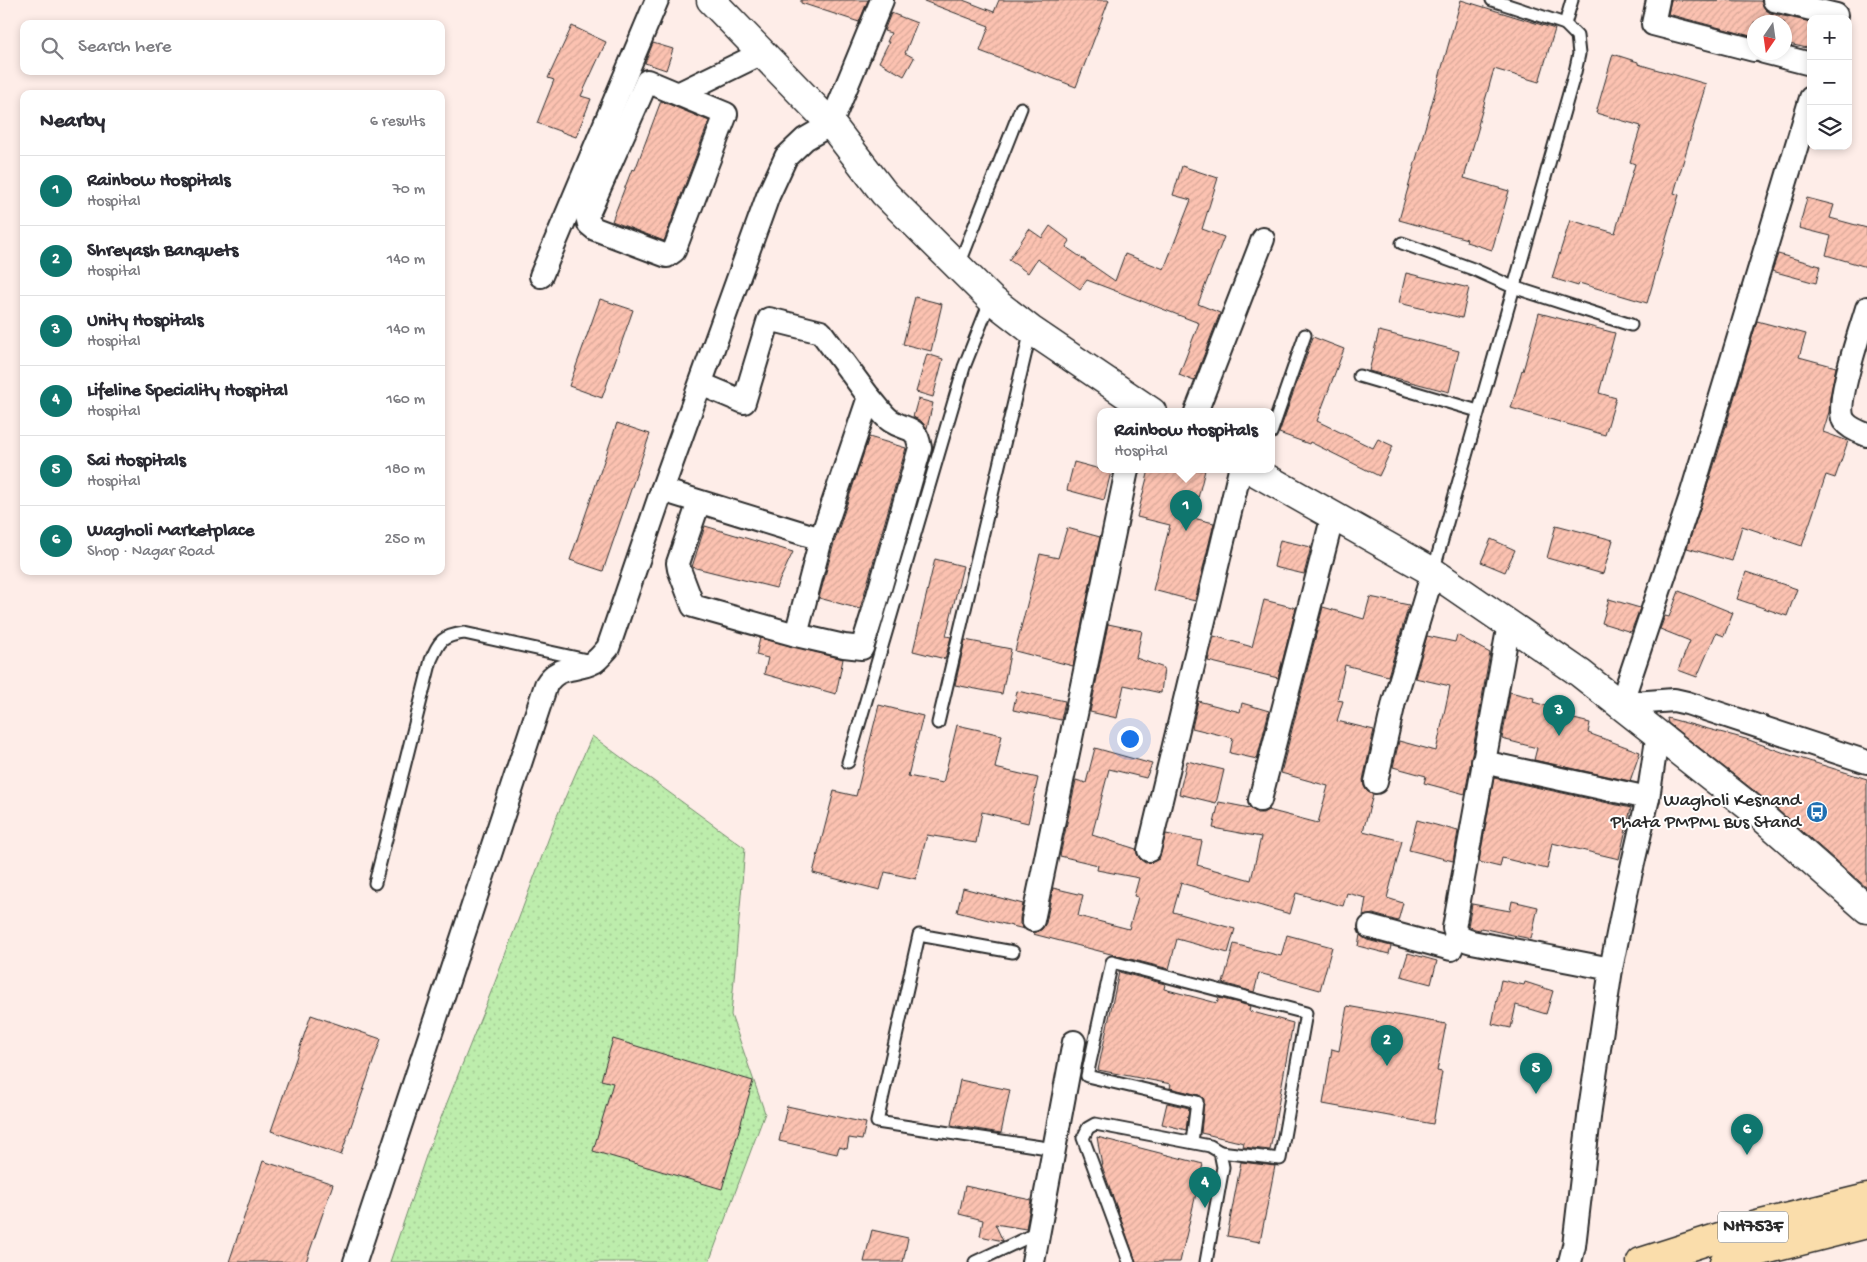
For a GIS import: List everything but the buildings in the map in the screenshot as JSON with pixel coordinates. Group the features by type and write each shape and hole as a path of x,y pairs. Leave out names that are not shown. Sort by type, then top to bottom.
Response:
{"highway":[{"name":"NH753F","path":"1641,1262 1758,1226 1867,1198"},
{"name":"NH753F","path":"1724,1262 1766,1256 1867,1224"}],"main road":[{"path":"711,0 830,124 884,193 991,299 1031,330 1141,408"},
{"path":"1257,473 1433,572 1580,673 1762,816 1867,909"}],"street":[{"path":"541,276 657,0"},
{"path":"356,1262 546,685 551,676 561,671 594,662 608,648 662,490 768,196 786,157 805,139 830,124 882,0"},
{"path":"1658,0 1652,24 1747,48"},
{"path":"1774,0 1838,7"},
{"path":"678,94 726,114 674,251 667,256 595,229 589,224 587,216 647,81 678,94 762,53"},
{"path":"1792,59 1807,63"},
{"path":"1809,105 1690,500 1621,704 1674,700 1688,703 1867,762"},
{"path":"1198,408 1263,239"},
{"path":"1867,308 1840,408 1844,422 1867,435"},
{"path":"699,502 678,563 693,606 844,646 862,648 920,448 918,436 911,429 890,421 821,332 769,319 744,402 701,384"},
{"path":"796,634 821,539 870,397"},
{"path":"1033,920 1126,473"},
{"path":"1149,850 1251,473"},
{"path":"662,490 821,539"},
{"path":"1260,800 1333,515"},
{"path":"1376,782 1394,702 1433,572"},
{"path":"1509,624 1454,918 1454,928 1456,934 1462,939 1472,942 1611,969"},
{"path":"1570,1262 1574,1246 1584,1156 1611,969 1648,798 1658,733"},
{"path":"1483,762 1648,798"},
{"path":"1370,927 1451,949 1456,934"},
{"path":"1033,1262 1074,1042"}],"lane":[{"path":"1433,572 1579,54 1576,36 1565,24 1492,0"},
{"path":"1565,24 1572,0"},
{"path":"958,267 1021,108"},
{"path":"1402,243 1473,269 1513,287 1630,326"},
{"path":"848,762 964,368 991,299"},
{"path":"938,723 1031,330"},
{"path":"1275,422 1305,336"},
{"path":"1359,376 1478,411"},
{"path":"375,883 431,660 439,643 448,635 464,633 594,662"},
{"path":"1013,952 919,935 877,1122 1054,1149"},
{"path":"1129,1262 1083,1138 1088,1128 1095,1124 1210,1146 1220,1152 1280,1159 1306,1013 1112,962 1087,1076 1197,1102 1192,1142"},
{"path":"1206,1262 1223,1167 1220,1152"},
{"path":"975,1262 1039,1232"}],"green space":[{"path":"592,736 745,848 731,1015 765,1113 709,1262 390,1262 427,1153 495,982 557,816"}],"place":[{"name":"Rainbow Hospitals","path":"1186,531"},
{"name":"Unity Hospitals","path":"1559,736"},
{"name":"Wagholi Kesnand Phata PMPML Bus Stand","path":"1817,812"},
{"name":"Shreyash Banquets","path":"1387,1066"},
{"name":"Sai Hospitals","path":"1536,1094"},
{"name":"Wagholi Marketplace","path":"1747,1155"},
{"name":"Lifeline Speciality Hospital","path":"1205,1208"}]}
